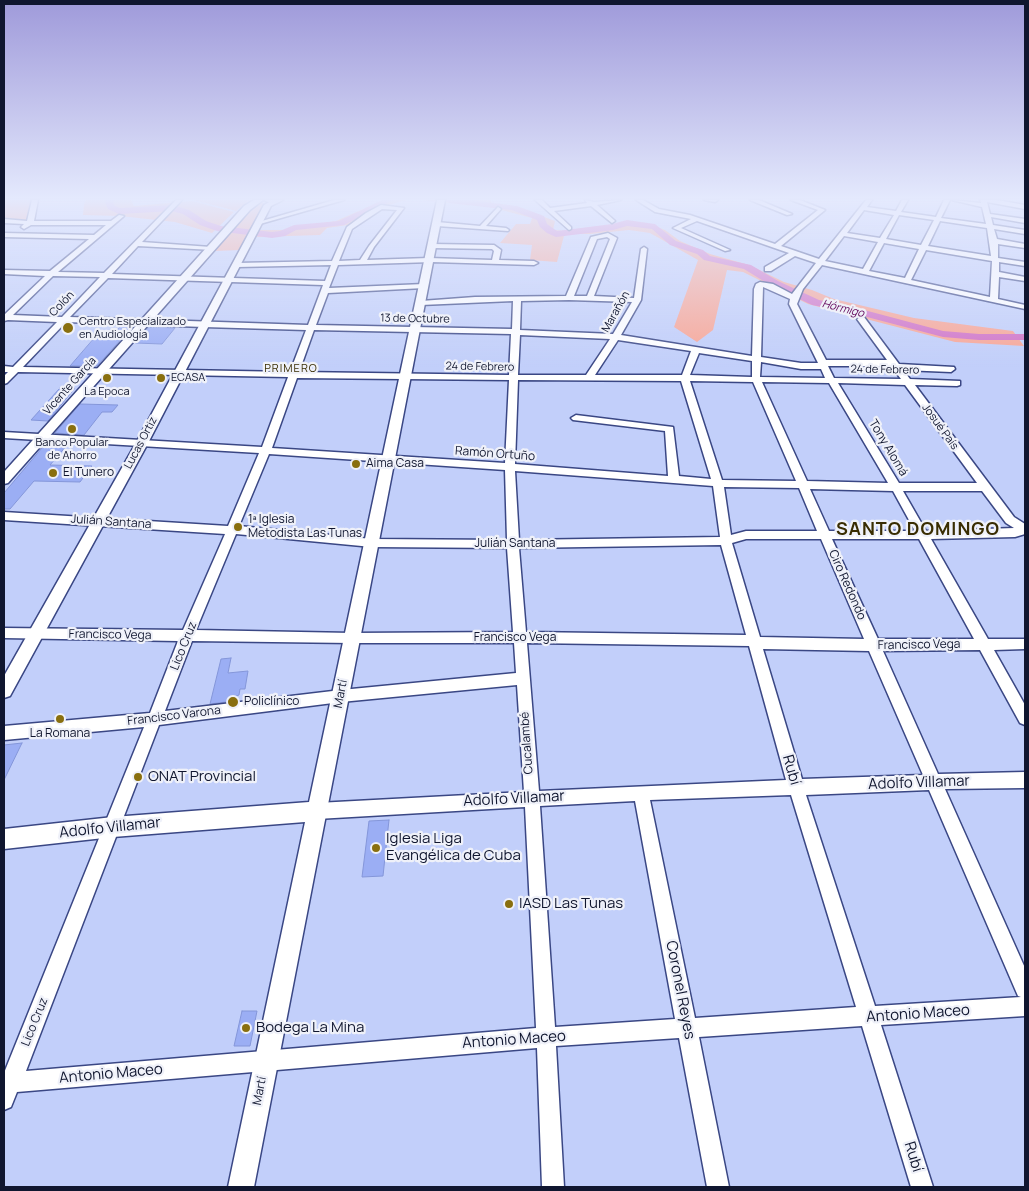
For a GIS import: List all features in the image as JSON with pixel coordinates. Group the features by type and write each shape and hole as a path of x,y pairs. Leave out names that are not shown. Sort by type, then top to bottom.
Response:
{"main road":[{"name":"Vicente García","path":"4,480 205,256"},
{"name":"Lucas Ortiz","path":"4,690 142,443 242,256"},
{"name":"Martí","path":"241,1187 430,256"},
{"name":"Adolfo Villamar","path":"4,839 113,827 317,811"}],"street":[{"path":"4,316 74,256"},
{"name":"Colón","path":"4,382 124,256"},
{"name":"Lico Cruz","path":"6,1089 113,827 187,636 266,450 337,256"},
{"name":"Lico Cruz","path":"363,262 366,256"},
{"path":"430,256 495,262 534,263"},
{"path":"237,265 363,262 433,256"},
{"path":"495,262 497,256"},
{"path":"568,298 586,256"},
{"path":"590,298 607,256"},
{"name":"Marañón","path":"588,379 616,337 637,300 643,256"},
{"path":"768,269 790,256"},
{"path":"801,256 864,273 1025,307"},
{"path":"796,294 825,256"},
{"path":"864,273 874,256"},
{"path":"907,281 920,256"},
{"path":"975,256 1025,264"},
{"path":"994,301 996,256"},
{"path":"4,272 48,277 104,276 325,287 424,286"},
{"path":"996,274 1025,279"},
{"name":"Ciro Redondo","path":"796,294 760,284 758,289 756,379 1025,989"},
{"name":"Tony Alomá","path":"796,294 793,304 822,365 896,487 1025,718"},
{"path":"420,303 517,298 637,300"},
{"name":"Cucalambé","path":"517,298 510,467 513,544 532,798 546,1037 552,1187"},
{"name":"13 de Octubre","path":"4,316 62,320 310,329 515,332 616,337 801,366 896,365 951,369"},
{"name":"Josué País","path":"861,319 984,487 1010,520 1025,529"},
{"path":"685,378 696,350"},
{"name":"24 de Febrero","path":"4,369 406,377 906,381 956,384"},
{"name":"Rubí","path":"685,378 718,483 726,541 796,787 922,1187"},
{"path":"576,418 670,429 674,480"},
{"name":"Ramón Ortuño","path":"4,434 390,458 718,483 984,487"},
{"name":"Julián Santana","path":"4,516 233,530 372,543 513,544 726,541 746,535 923,535 1015,532 1025,529"},
{"name":"Francisco Vega","path":"4,633 352,638 520,637 754,641 766,644 1025,644"},
{"name":"Francisco Varona","path":"4,733 154,719 341,696 522,678"},
{"name":"Adolfo Villamar","path":"317,811 641,793 1025,780"},
{"name":"Coronel Reyes","path":"641,793 718,1187"},
{"name":"Antonio Maceo","path":"6,1089 267,1060 546,1037 1025,1006"}],"shaded area":[{"path":"531,256 559,256 557,262 530,260"},
{"path":"690,256 716,256 749,265 784,282 834,299 914,318 1013,331 1024,346 955,342 808,304 743,272 727,270 713,330 697,342 674,327 698,260"}],"building":[{"path":"121,326 133,326 97,366 70,366 95,337 108,338"},
{"path":"149,327 175,328 162,344 135,343"},
{"path":"60,388 75,388 48,421 31,420"},
{"path":"80,404 118,405 112,412 102,412 84,435 55,433"},
{"path":"47,442 68,444 50,465 92,466 80,482 34,481 10,509 4,509 4,493"},
{"path":"231,658 228,673 248,671 245,689 240,689 239,695 234,697 234,701 210,704 221,659"},
{"path":"22,743 4,780 4,745"},
{"name":"Iglesia Liga Evangélica de Cuba","path":"389,820 383,876 362,877 369,821"},
{"name":"Bodega La Mina","path":"242,1011 257,1011 250,1046 234,1046"}],"waterway":[{"name":"Hórmigo","path":"704,256 707,258 747,267 774,283 816,303 849,309 943,334 979,337 1025,337"}],"place":[{"name":"Centro Especializado en Audiología","path":"68,328"},
{"name":"La Epoca","path":"107,378"},
{"name":"ECASA","path":"161,378"},
{"name":"Banco Popular de Ahorro","path":"72,429"},
{"name":"Aima Casa","path":"356,464"},
{"name":"El Tunero","path":"53,473"},
{"name":"1ª Iglesia Metodista Las Tunas","path":"238,527"},
{"name":"Policlínico","path":"233,702"},
{"name":"La Romana","path":"60,719"},
{"name":"ONAT Provincial","path":"138,777"},
{"name":"Iglesia Liga Evangélica de Cuba","path":"376,848"},
{"name":"IASD Las Tunas","path":"509,904"},
{"name":"Bodega La Mina","path":"246,1028"}],"district":[{"name":"PRIMERO","path":"291,369"},
{"name":"SANTO DOMINGO","path":"918,530"}]}
